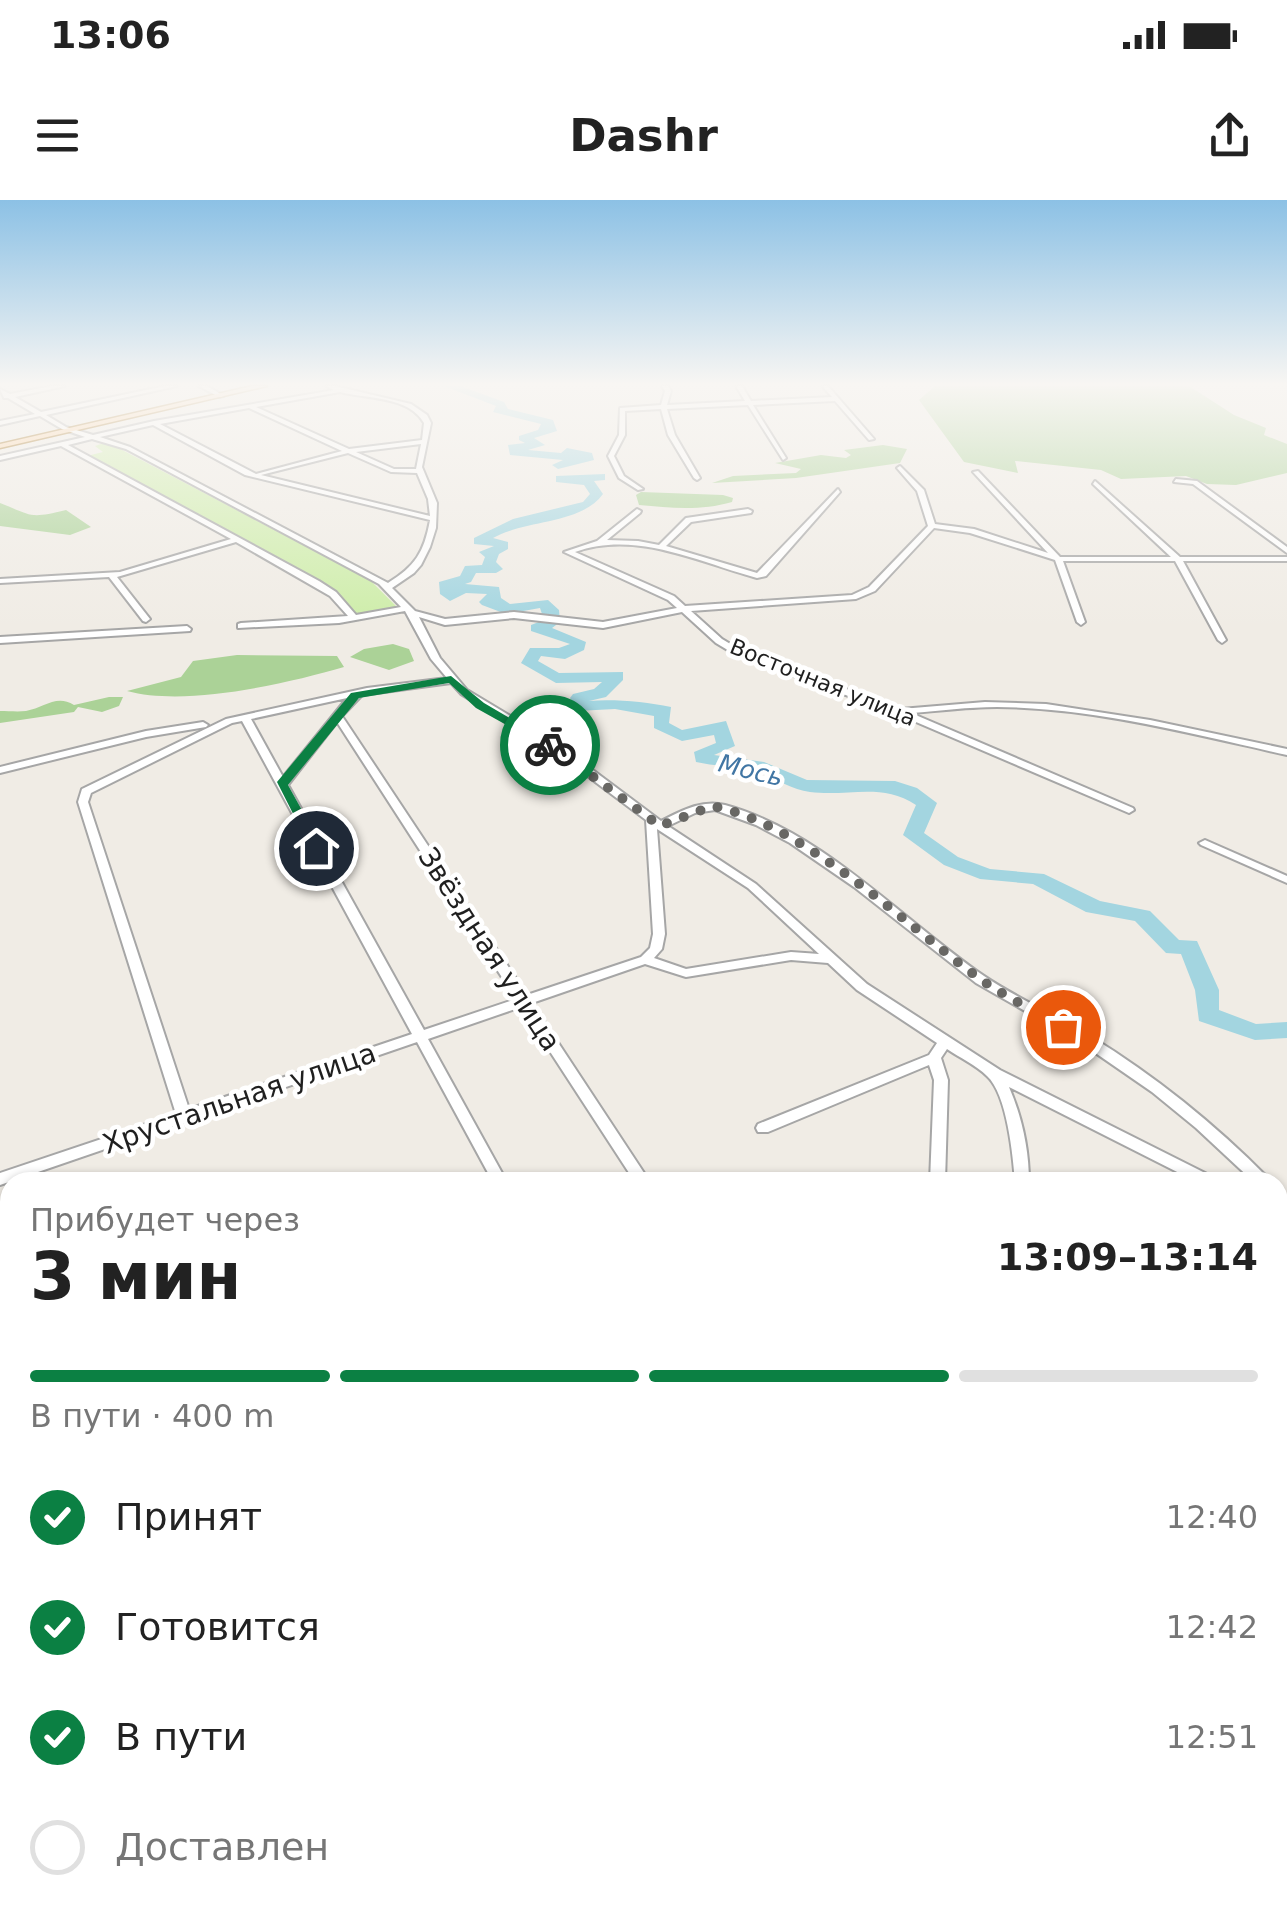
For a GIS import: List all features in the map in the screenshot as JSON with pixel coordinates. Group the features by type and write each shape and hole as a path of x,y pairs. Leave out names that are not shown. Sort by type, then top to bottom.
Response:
{"street":[{"path":"102,466 328,590 354,618"},
{"path":"163,466 388,587 410,611 451,680 480,706 558,749 655,822 752,886 862,987 995,1074 1190,1172"},
{"path":"238,466 255,475 432,520"},
{"path":"255,475 288,466"},
{"path":"383,466 393,471 419,470"},
{"path":"388,587 414,569 424,551 433,500 420,466"},
{"path":"617,466 621,476 640,489"},
{"path":"690,466 696,478"},
{"path":"900,468 920,490 932,526"},
{"path":"976,472 1058,559 1081,622"},
{"path":"1176,481 1195,482 1287,551"},
{"path":"1095,484 1178,560 1222,640"},
{"path":"599,543 660,548 744,573 763,574 838,491"},
{"path":"599,543 637,510"},
{"path":"660,548 690,520 748,511"},
{"path":"932,526 971,532 1058,559 1287,559"},
{"path":"240,626 410,611 445,622 514,615 603,625 684,609 853,597 872,589 932,526"},
{"path":"0,581 112,576 233,541"},
{"name":"Восточная улица","path":"599,543 568,552 656,590 684,609 718,641 739,653 898,711 1129,810"},
{"path":"112,576 146,619"},
{"path":"0,640 187,629"},
{"path":"0,770 146,734 229,721 367,691 451,680"},
{"path":"282,785 336,716 355,695 367,691"},
{"path":"898,711 1036,707 1176,728 1287,752"},
{"name":"Звёздная улица","path":"336,716 636,1172"},
{"path":"245,717 495,1172"},
{"path":"184,1116 84,802 86,791 229,721"},
{"path":"655,822 704,806 722,808 770,827 828,860 982,980 1090,1042 1221,1138 1253,1172"},
{"path":"655,822 659,934 656,949 645,960 686,973 791,956 833,959"},
{"path":"1206,843 1287,880"},
{"name":"Хрустальная улица","path":"20,1172 645,960"},
{"path":"763,1128 934,1058 944,1043"},
{"path":"934,1058 941,1080 938,1172"},
{"path":"995,1074 1006,1094 1022,1172"}],"green space":[{"path":"106,466 154,466 370,580 399,609 354,614 336,593"},
{"path":"790,466 876,466 796,478 712,483 733,476 796,473 801,469"},
{"path":"986,466 1016,466 1018,473"},
{"path":"1067,466 1287,466 1287,473 1236,485 1207,484 1186,476 1121,479 1101,470"},
{"path":"641,492 733,498 732,502 709,507 663,507 639,505 636,495"},
{"path":"0,503 31,515 66,510 91,527 70,535 0,526"},
{"path":"393,644 409,649 414,661 389,670 350,657 364,649"},
{"path":"237,655 337,656 344,667 206,695 127,691 181,677 193,661"},
{"path":"123,697 119,706 102,712 78,707 74,712 0,723 0,711 26,711 56,701 74,705"}],"waterway":[{"name":"Мось","path":"601,477 560,479 588,482 597,494 588,505 517,522 491,533 479,541 501,542 501,549 486,552 494,556 488,563 496,569 470,569 466,579 444,585 445,591 450,596 463,588 494,590 495,596 487,602 501,603 506,609 543,603 551,610 552,622 537,628 578,642 578,647 565,654 536,651 529,663 556,678 617,676 600,693 579,698 583,707 616,704 640,711 665,711 660,724 682,735 720,725 726,746 703,752 703,758 757,766 800,784 824,788 881,784 911,793 927,803 913,835 951,861 987,875 1037,878 1094,907 1142,916 1174,948 1189,946 1207,990 1207,1015 1255,1032 1287,1030"}],"way so far":[{"path":"550,745 660,826 712,806 770,827 828,860 982,980 1063,1027"}],"route":[{"path":"316,848 282,785 355,695 451,680 480,706 550,745"}]}
